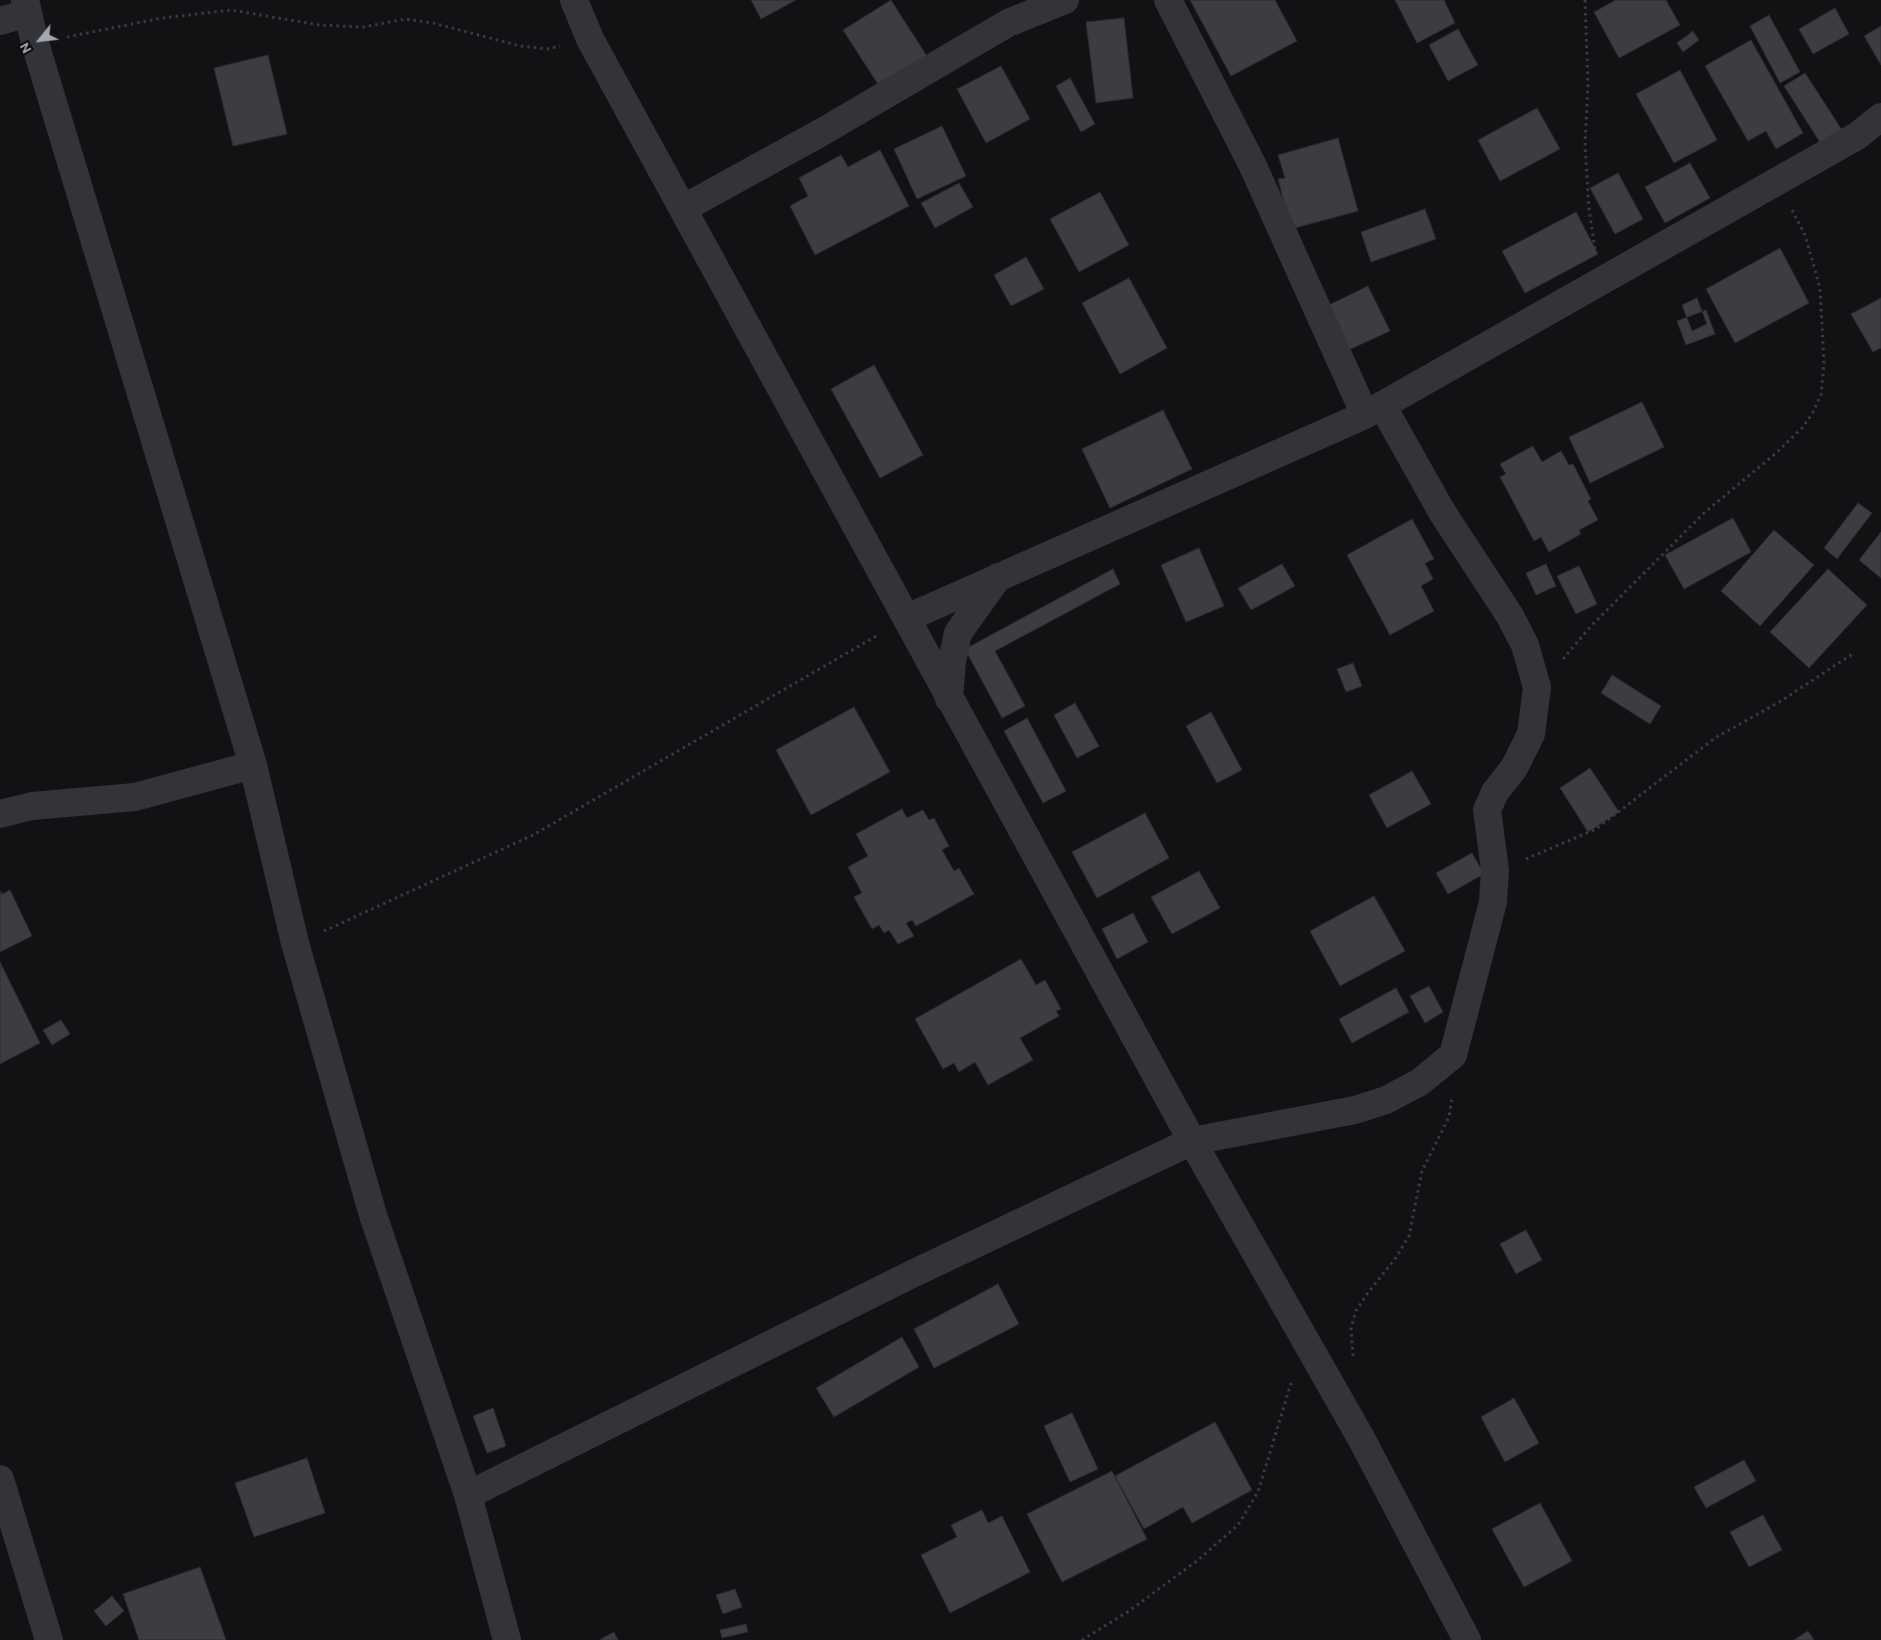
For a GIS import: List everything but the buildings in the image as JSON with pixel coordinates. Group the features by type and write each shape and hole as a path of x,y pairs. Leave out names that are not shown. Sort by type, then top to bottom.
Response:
{"street":[{"path":"574,0 590,39 684,208 907,618 949,699 1192,1141 1362,1438 1467,1640"},
{"path":"684,208 822,132 1008,23 1065,0"},
{"path":"468,1495 910,1275 1192,1141 1355,1110 1386,1100 1420,1082 1453,1055 1493,902 1495,870 1487,810 1495,792 1514,768 1531,734 1538,687 1524,645 1510,616 1373,410 1252,164 1168,0"},
{"path":"0,21 26,7 253,765 295,944 374,1215 468,1495 507,1640"},
{"path":"907,618 1373,410 1857,136 1881,116"},
{"path":"949,699 952,661 958,633 998,577"},
{"path":"0,814 32,806 135,797 253,765"},
{"path":"0,1479 8,1535 49,1640"}],"path":[{"path":"1585,0 1588,83 1585,144 1589,209 1599,281"},
{"path":"36,43 162,18 231,10 319,25 364,27 405,19 433,23 520,46 547,49 590,39"},
{"path":"1538,687 1591,626 1697,519 1775,454 1802,428 1821,395 1824,363 1820,288 1805,235 1777,180"},
{"path":"295,944 533,835 907,618"},
{"path":"1495,870 1558,847 1596,830 1715,738 1781,701 1854,653"},
{"path":"1354,1365 1351,1328 1356,1311 1367,1294 1396,1259 1409,1236 1422,1171 1449,1117 1452,1096 1453,1055"},
{"path":"1082,1640 1129,1611 1198,1560 1238,1525 1258,1492 1285,1397 1309,1343"}]}
